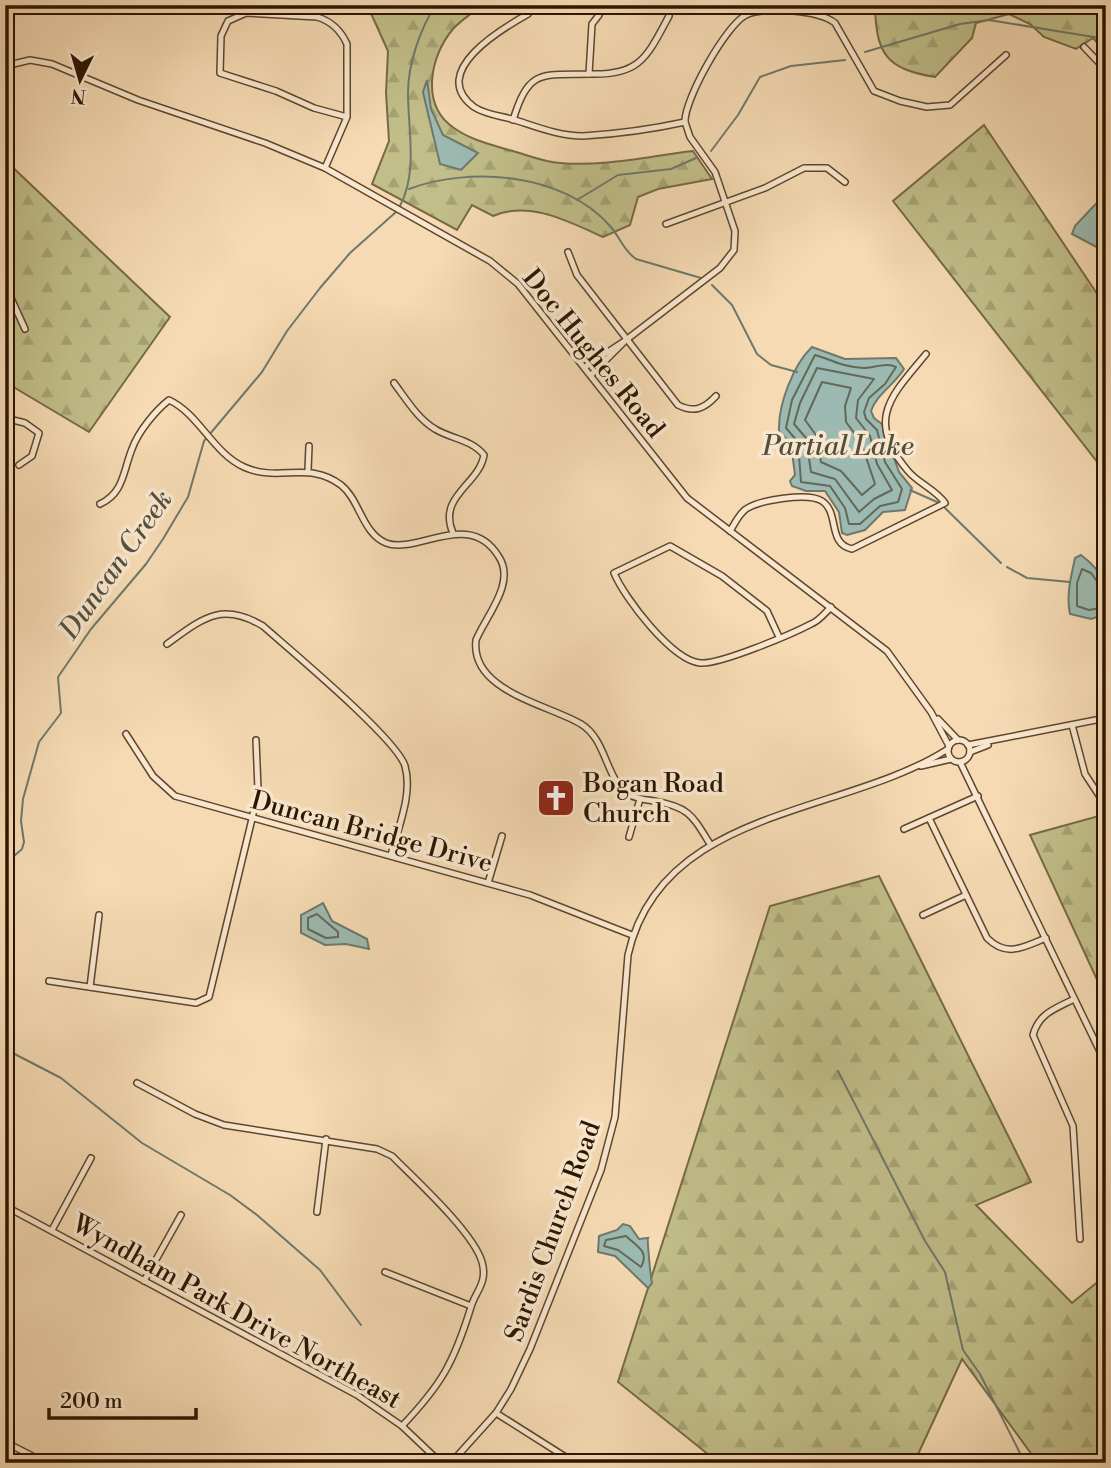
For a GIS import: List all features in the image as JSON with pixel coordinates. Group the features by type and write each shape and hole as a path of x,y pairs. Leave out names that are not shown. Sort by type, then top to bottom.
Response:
{"street":[{"path":"584,367 626,340 730,258 736,240 725,202 715,172 690,137 685,122 689,98 696,83 734,24 754,12 808,12 829,18 839,30 874,91 927,107 950,105 1006,55"},
{"path":"325,168 347,117 347,44 332,24 317,17 246,13 228,21 221,36 220,73 276,91 314,108 347,117"},
{"path":"528,14 491,35 468,58 460,82 463,94 473,106 549,132 581,136 685,122"},
{"path":"589,74 592,24 598,15"},
{"path":"513,120 521,95 531,81 545,75 613,75 642,61 669,16"},
{"path":"1084,47 1106,70"},
{"name":"Doc Hughes Road","path":"5,66 30,60 52,64 138,100 265,143 325,168 490,261 518,284 668,478 687,498 887,651 931,712 958,740 968,745"},
{"path":"666,224 779,182 804,168 827,168 845,182"},
{"path":"568,252 578,275 678,405 688,409 702,408 716,396"},
{"path":"6,289 21,315 25,329"},
{"path":"591,375 626,340"},
{"path":"730,531 746,509 760,503 809,498 821,500 827,507 838,540 844,548 852,549 945,503 909,472 897,457 884,419 895,390 926,354"},
{"path":"394,383 423,420 436,430 474,446 484,455 482,463 456,494 450,508 453,533"},
{"path":"100,504 110,499 120,487 133,445 169,400 243,467 263,473 307,471 330,478 350,494 368,527 384,542 402,544 453,533 487,542 501,558 503,586 476,640 475,651 485,674 500,685 592,732 617,780 627,793 639,799 677,805 691,814 710,844"},
{"path":"5,418 25,423 39,433 32,456 19,465"},
{"path":"307,471 309,446"},
{"path":"779,637 767,611 722,576 670,546 614,573 629,602 681,656 702,664 716,662 779,637 814,623 831,607"},
{"path":"167,644 210,615 228,613 250,618 263,626 373,727 399,753 407,779 391,856"},
{"name":"Doc Hughes Road","path":"931,712 949,748 951,759"},
{"path":"1106,718 968,745 966,758 978,796 1106,1064"},
{"path":"1072,725 1085,774 1106,806"},
{"name":"Duncan Bridge Drive","path":"126,734 153,776 175,796 488,883 632,934"},
{"path":"49,981 197,1003 205,1001 212,990 258,789 256,740"},
{"name":"Sardis Church Road","path":"901,772 949,748 958,740"},
{"path":"951,759 966,758 1001,740"},
{"name":"Sardis Church Road","path":"450,1463 496,1413 530,1349 607,1149 615,1116 632,934 655,897 710,844 770,817 901,772 951,759"},
{"path":"904,829 978,796"},
{"path":"629,837 639,799"},
{"path":"929,818 986,938 995,946 1013,951 1046,938"},
{"path":"488,883 502,836"},
{"path":"923,915 966,895"},
{"path":"90,987 99,915"},
{"path":"1074,999 1044,1014 1036,1024 1034,1035 1073,1126 1080,1239"},
{"path":"137,1083 195,1114 224,1125 326,1139 377,1149 392,1156 475,1245 483,1264 479,1295 471,1306 450,1364 436,1390 402,1426"},
{"path":"317,1212 326,1139"},
{"path":"52,1230 90,1158"},
{"name":"Wyndham Park Drive Northeast","path":"5,1206 357,1395 402,1426 441,1463"},
{"path":"144,1282 181,1215"},
{"path":"385,1272 471,1306"},
{"path":"496,1413 575,1463"},
{"path":"5,1443 46,1463"}],"green space":[{"path":"364,5 482,5 456,26 445,40 434,66 432,80 436,107 443,118 467,136 534,158 560,163 610,162 693,151 712,179 658,189 638,197 630,225 603,237 549,215 521,210 493,216 472,205 457,230 372,184 389,141 386,93 388,51 369,9"},
{"path":"875,5 1106,5 1106,52 1093,38 1076,49 1044,37 1030,24 1009,14 976,23 972,38 935,77 918,74 895,64 887,56 878,36"},
{"path":"984,125 1106,307 1106,473 893,201"},
{"path":"5,160 170,317 89,432 5,382"},
{"path":"1106,814 1106,999 1030,835"},
{"path":"879,876 1031,1182 976,1205 1072,1303 1106,1275 1106,1463 1038,1463 962,1359 914,1463 719,1463 618,1382 770,906"}],"water":[{"path":"427,80 431,109 443,135 478,153 461,170 440,164 423,92"},
{"path":"1106,193 1106,252 1072,234 1075,226"},
{"name":"Partial Lake","path":"812,347 845,359 896,358 904,369 873,405 871,411 874,418 882,424 899,472 912,488 905,510 883,512 865,530 847,535 842,533 839,512 825,491 806,491 792,486 790,481 795,475 791,444 779,431 781,409 788,386 799,364"},
{"path":"1081,555 1095,568 1104,587 1106,614 1091,619 1070,614 1071,579 1075,558"},
{"path":"323,903 332,921 367,939 369,949 346,944 325,945 301,933 301,915"},
{"path":"623,1224 630,1226 639,1239 648,1238 652,1283 648,1288 615,1256 598,1252 599,1236 617,1230"}],"waterway":[{"name":"Duncan Creek","path":"400,206 409,179 410,71 420,36 436,5"},
{"path":"865,52 960,24 989,20 1106,39"},
{"path":"711,151 738,115 760,77 791,66 845,60"},
{"path":"577,200 618,175 671,169 696,158"},
{"path":"409,189 433,182 487,177 542,185 591,208 610,226 636,259 701,278"},
{"name":"Duncan Creek","path":"5,864 22,849 23,799 39,742 61,713 58,677 91,629 146,564 163,539 188,497 204,441 262,372 287,331 320,288 350,253 396,212"},
{"path":"712,285 732,305 757,354 771,365 797,372"},
{"path":"910,490 937,502"},
{"path":"945,508 1001,563"},
{"path":"1007,567 1027,578 1070,582"},
{"path":"5,1049 61,1078 142,1143 230,1195 257,1215 320,1270 361,1325"},
{"path":"838,1071 925,1241 945,1272 963,1350 980,1374 1025,1463"}],"place":[{"name":"Bogan Road Church","path":"556,798"}]}
